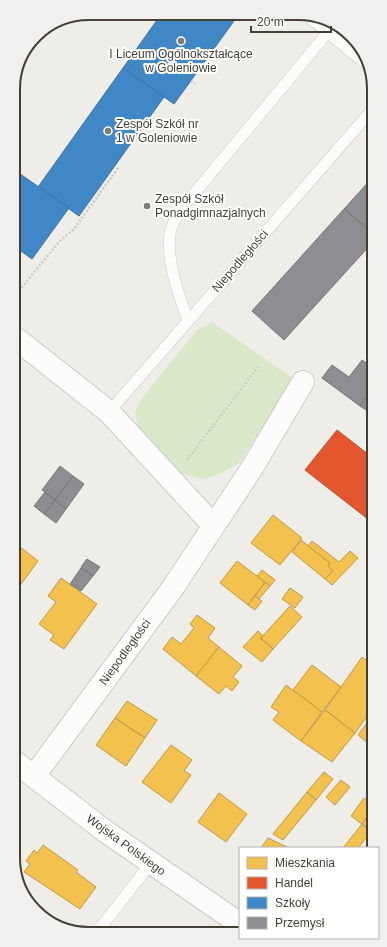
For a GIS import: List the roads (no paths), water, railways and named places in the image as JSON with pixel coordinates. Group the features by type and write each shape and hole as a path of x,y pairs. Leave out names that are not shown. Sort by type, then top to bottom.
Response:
{"street":[{"path":"20,342 109,412 213,525"},
{"name":"Niepodległości","path":"34,776 172,589 252,468 303,382"},
{"name":"Wojska Polskiego","path":"20,766 105,831 239,923"}],"lane":[{"path":"316,23 360,60"},
{"path":"188,321 175,278 170,247 170,233 178,213 328,32"},
{"name":"Niepodległości","path":"109,412 367,116"},
{"path":"101,927 151,863"}],"place":[{"name":"I Liceum Ogólnokształcące w Goleniowie","path":"181,41"},
{"name":"Zespół Szkół nr 1 w Goleniowie","path":"108,131"},
{"name":"Zespół Szkół Ponadgimnazjalnych","path":"147,206"}]}
